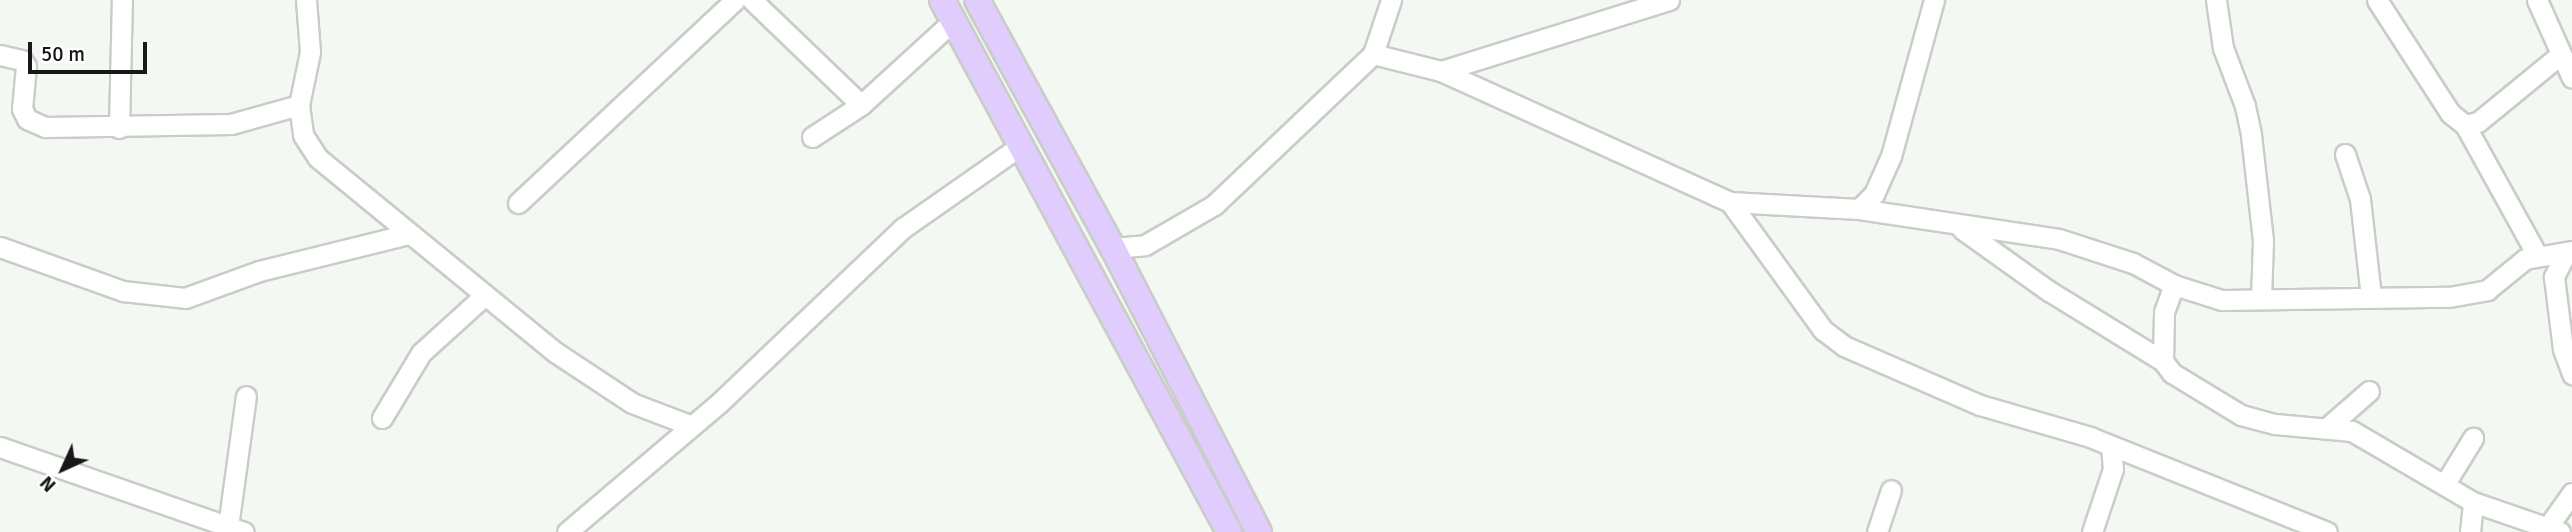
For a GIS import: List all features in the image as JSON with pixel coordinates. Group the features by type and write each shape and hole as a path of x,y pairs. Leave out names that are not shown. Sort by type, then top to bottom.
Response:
{"main road":[{"path":"976,0 1113,248 1259,532"},
{"path":"948,10 1229,532"}],"street":[{"path":"120,128 122,0"},
{"path":"306,0 310,52 299,105 303,135 318,158 555,352 632,403 692,426"},
{"path":"518,203 735,0"},
{"path":"752,0 862,105"},
{"path":"1113,248 1145,245 1214,205 1373,54 1391,0"},
{"path":"1441,71 1669,0"},
{"path":"1859,209 1874,194 1891,156 1934,0"},
{"path":"2216,0 2223,48 2245,106 2251,135 2263,241 2261,298"},
{"path":"2377,0 2450,113 2465,125 2537,255"},
{"path":"2537,0 2572,78"},
{"path":"812,136 862,105 948,10"},
{"path":"1373,54 1441,71 1730,202 1859,209 1961,228 2059,239 2133,263 2174,285 2222,300 2449,297 2487,290 2525,259 2569,252"},
{"path":"2465,125 2478,122 2561,54"},
{"path":"0,55 22,60 26,66 22,108 27,120 45,127 120,128 231,124 299,105"},
{"path":"567,532 692,426 903,228 1020,146"},
{"path":"2345,155 2360,199 2371,297"},
{"path":"1730,202 1823,330 1844,346 1980,405 2111,446 2327,532"},
{"path":"1961,228 2049,290 2163,361 2172,373 2241,415 2275,424 2329,426 2352,430 2446,482 2473,502 2553,530 2572,493"},
{"path":"0,247 123,291 185,298 259,271 409,234"},
{"path":"2569,252 2554,277 2563,349 2572,374"},
{"path":"2163,361 2164,312 2174,285"},
{"path":"382,418 421,353 485,295"},
{"path":"2329,426 2370,391"},
{"path":"0,447 236,530 246,396"},
{"path":"2446,482 2473,438"},
{"path":"2092,532 2112,468 2111,446"},
{"path":"2112,468 2131,454"},
{"path":"1877,532 1891,490"},
{"path":"2470,532 2473,502"}]}
